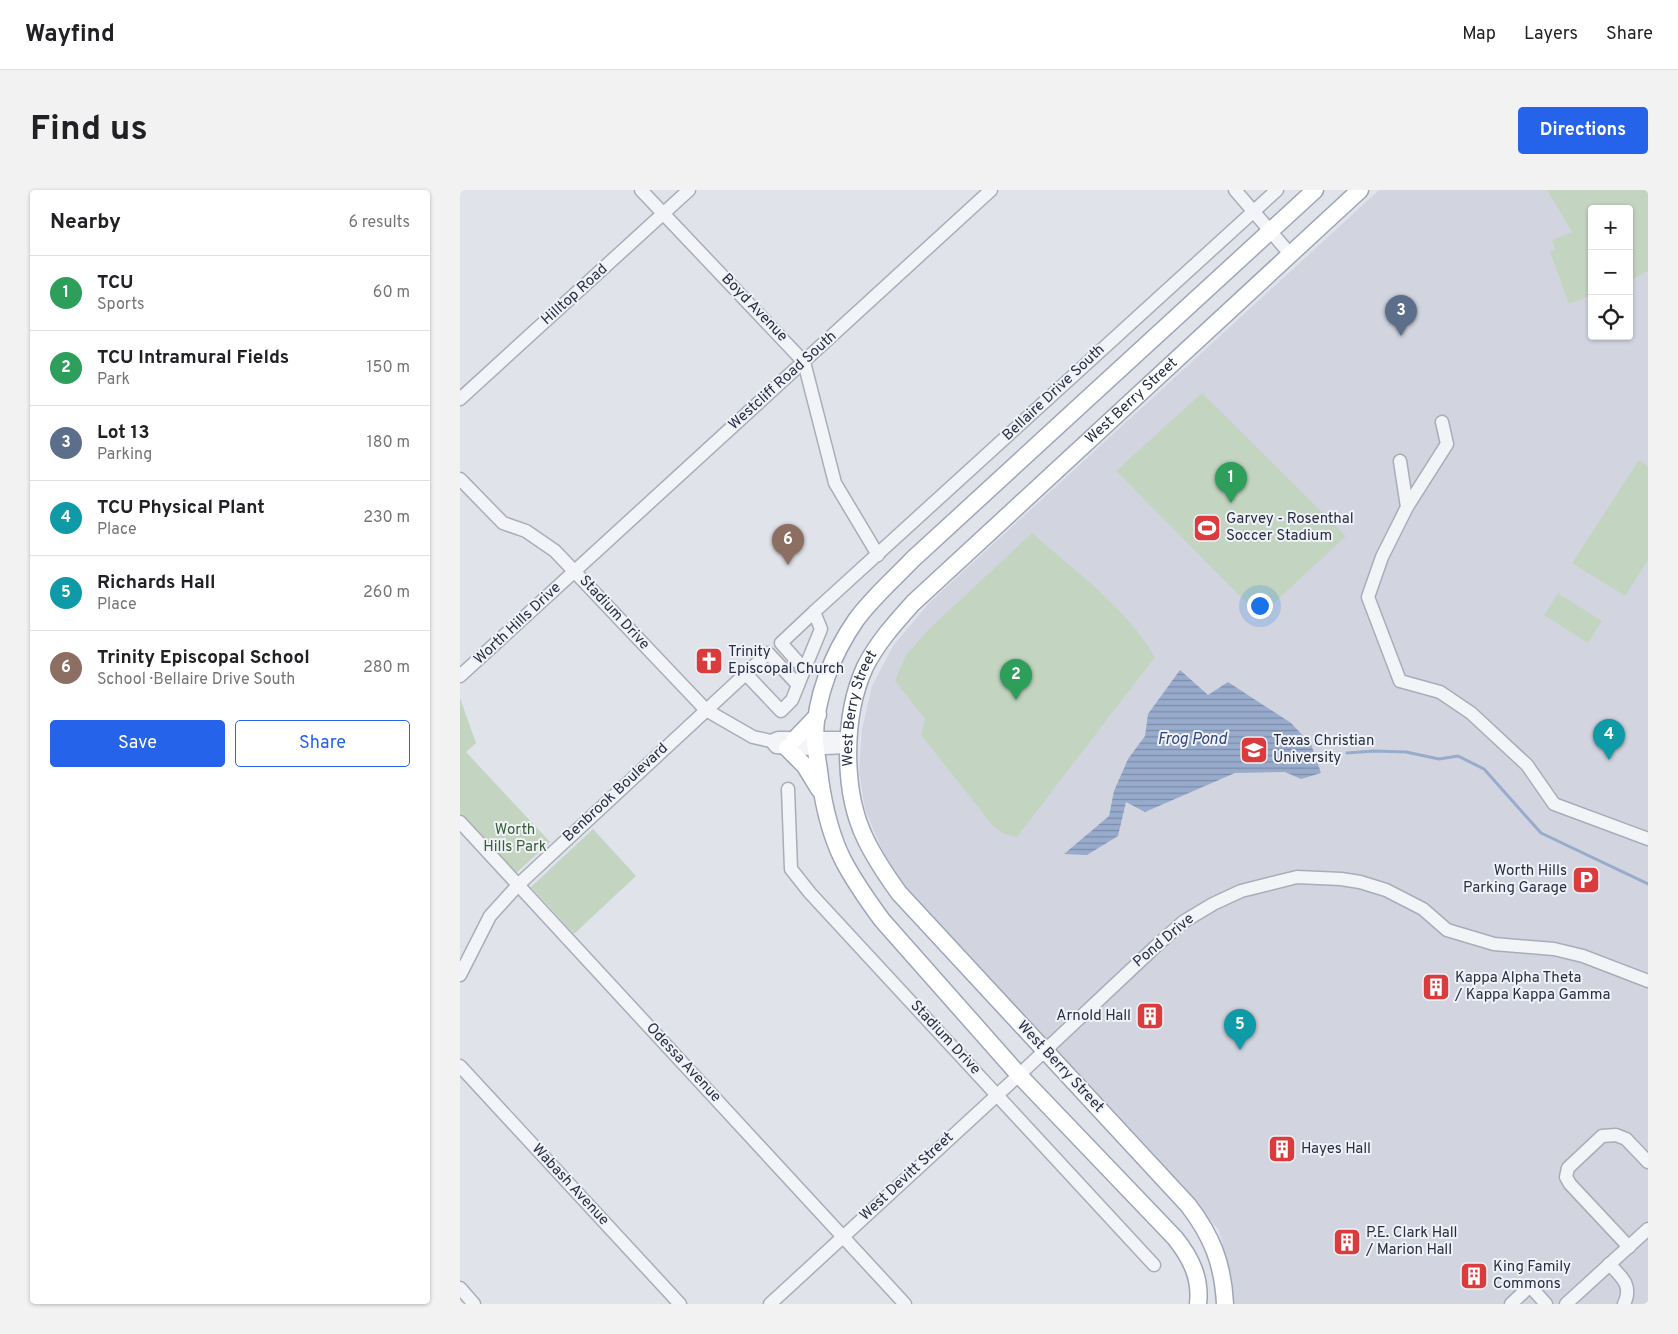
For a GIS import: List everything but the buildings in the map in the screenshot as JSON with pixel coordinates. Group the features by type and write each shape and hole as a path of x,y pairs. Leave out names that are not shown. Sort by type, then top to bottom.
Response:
{"main road":[{"name":"West Berry Street","path":"1199,1302 1198,1281 1193,1267 1175,1238 1020,1075 887,926 868,901 847,867 834,840 823,796 815,743 821,696 835,658 856,621 871,601 928,546 1315,190"},
{"name":"West Berry Street","path":"1225,1304 1220,1266 1209,1234 1188,1205 898,893 886,876 864,837 858,820 853,796 848,743 857,690 865,668 894,624 913,603 1360,190"},
{"path":"818,715 791,743 823,796"}],"street":[{"name":"Boyd Avenue","path":"641,190 804,362 835,483 878,555"},
{"name":"Hilltop Road","path":"460,399 689,190"},
{"name":"Westcliff Road South","path":"574,571 991,190"},
{"path":"1235,190 1290,254"},
{"name":"Bellaire Drive South","path":"804,669 781,643 1277,190"},
{"path":"1442,422 1447,444 1407,507 1382,557 1368,597 1400,681 1440,692 1471,713 1527,765 1554,804 1648,839"},
{"path":"1400,461 1407,507"},
{"name":"Stadium Drive","path":"460,479 503,522 526,531 555,551 706,710 753,737 771,741 776,747 791,743 848,743"},
{"name":"Worth Hills Drive","path":"460,676 574,571"},
{"path":"745,673 780,711 792,700 821,629 814,612"},
{"name":"Benbrook Boulevard","path":"460,975 490,916 519,884 768,653 798,685"},
{"name":"Stadium Drive","path":"788,789 791,869 810,893 1154,1265"},
{"name":"Odessa Avenue","path":"460,822 905,1304"},
{"name":"Pond Drive","path":"1044,1051 1184,922 1213,904 1242,891 1297,878 1333,878 1360,882 1386,890 1423,910 1447,930 1494,944 1535,946 1576,954 1648,981"},
{"name":"West Devitt Street","path":"770,1304 1044,1051"},
{"name":"Wabash Avenue","path":"460,1066 680,1304"},
{"path":"1629,1247 1570,1184 1566,1177 1568,1168 1602,1136 1616,1135 1626,1139 1648,1162"},
{"path":"1566,1304 1648,1229"},
{"path":"1609,1264 1622,1277 1628,1287 1628,1295 1624,1304"},
{"path":"1510,1304 1530,1286 1546,1304"},
{"path":"460,1288 474,1304"}],"shaded area":[{"name":"Texas Christian University","path":"1379,190 1648,190 1648,1304 1235,1304 1219,1230 907,891 884,855 865,809 859,772 862,729 872,686 893,646 930,602"}],"green space":[{"path":"1547,190 1648,190 1648,271 1633,279 1633,205 1588,205 1588,297 1569,304 1550,252 1555,249 1552,240 1572,232"},
{"path":"1202,393 1346,536 1260,616 1116,471"},
{"path":"1639,460 1648,466 1648,560 1625,596 1572,563"},
{"path":"1032,533 1115,606 1130,622 1155,657 1017,837 1004,834 993,826 921,735 925,719 895,681 906,655 928,630"},
{"path":"1558,593 1602,621 1588,643 1544,615"},
{"name":"Worth Hills Park","path":"460,698 476,743 466,752 550,842 515,874 460,815"},
{"name":"Worth Hills Park","path":"593,829 636,876 574,934 531,887"}],"water":[{"name":"Frog Pond","path":"1180,670 1208,695 1228,682 1291,723 1311,744 1321,773 1301,779 1285,772 1235,773 1145,812 1126,802 1118,836 1087,855 1064,854 1109,816 1114,791 1128,759 1145,736 1148,714"}],"waterway":[{"path":"1347,753 1374,751 1406,752 1439,759 1458,756 1484,769 1541,833 1648,884"}],"place":[{"name":"Lot 13","path":"1401,336"},
{"name":"TCU","path":"1231,503"},
{"name":"Garvey - Rosenthal Soccer Stadium","path":"1207,528"},
{"name":"Trinity Episcopal School","path":"788,565"},
{"name":"Trinity Episcopal Church","path":"709,661"},
{"name":"TCU Intramural Fields","path":"1016,700"},
{"name":"Texas Christian University","path":"1254,750"},
{"name":"TCU Physical Plant","path":"1609,760"},
{"name":"Worth Hills Parking Garage","path":"1586,880"},
{"name":"Kappa Alpha Theta / Kappa Kappa Gamma","path":"1436,987"},
{"name":"Arnold Hall","path":"1150,1016"},
{"name":"Richards Hall","path":"1240,1050"},
{"name":"Hayes Hall","path":"1282,1149"},
{"name":"P.E. Clark Hall / Marion Hall","path":"1347,1242"},
{"name":"King Family Commons","path":"1474,1276"}]}
